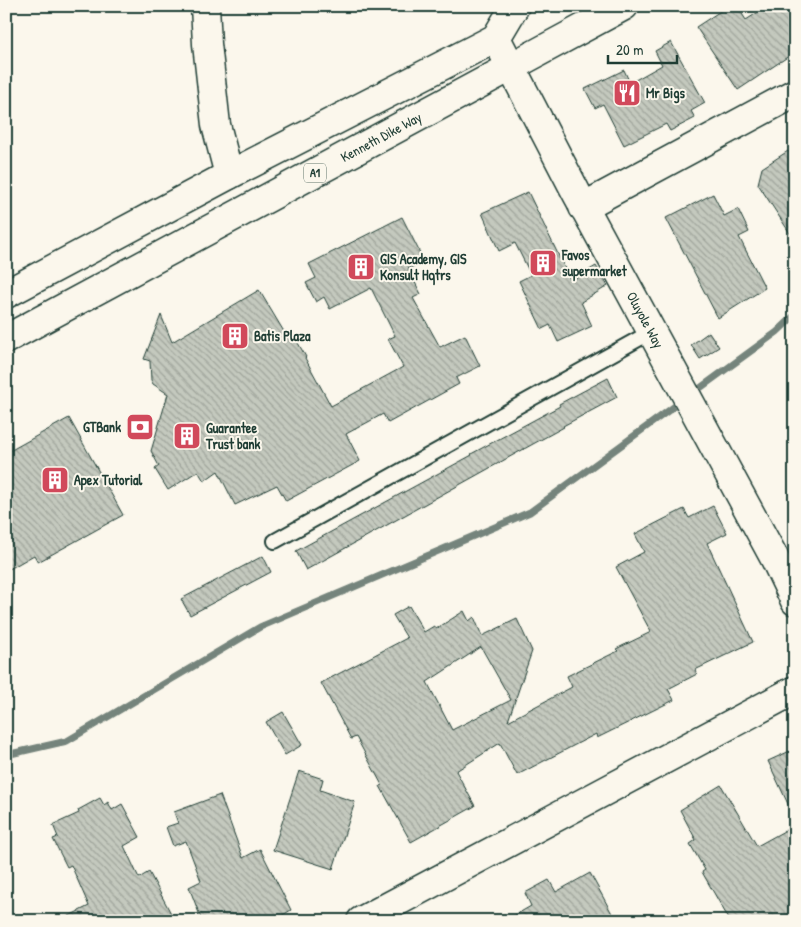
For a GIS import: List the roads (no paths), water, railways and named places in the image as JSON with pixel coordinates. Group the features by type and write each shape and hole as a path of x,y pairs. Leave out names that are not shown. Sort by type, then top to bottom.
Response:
{"main road":[{"path":"205,6 207,44 216,125 229,175"},
{"path":"6,294 229,175 496,38 515,6"},
{"name":"Kenneth Dike Way","path":"6,339 624,6"},
{"name":"Oluyole Way","path":"496,38 583,207 717,451 775,559 795,601"},
{"path":"583,207 795,92"},
{"path":"361,921 394,913 795,690"}],"lane":[{"path":"276,541 651,332"}],"waterway":[{"path":"692,394 777,332 795,315"},
{"path":"6,755 67,741 260,627 530,512 683,400"}],"place":[{"name":"Mr Bigs","path":"627,93"},
{"name":"Favos supermarket","path":"543,263"},
{"name":"GIS Academy, GIS Konsult Hqtrs","path":"361,267"},
{"name":"Batis Plaza","path":"235,336"},
{"name":"GTBank","path":"140,427"},
{"name":"Guarantee Trust bank","path":"187,436"},
{"name":"Apex Tutorial","path":"55,480"}]}
